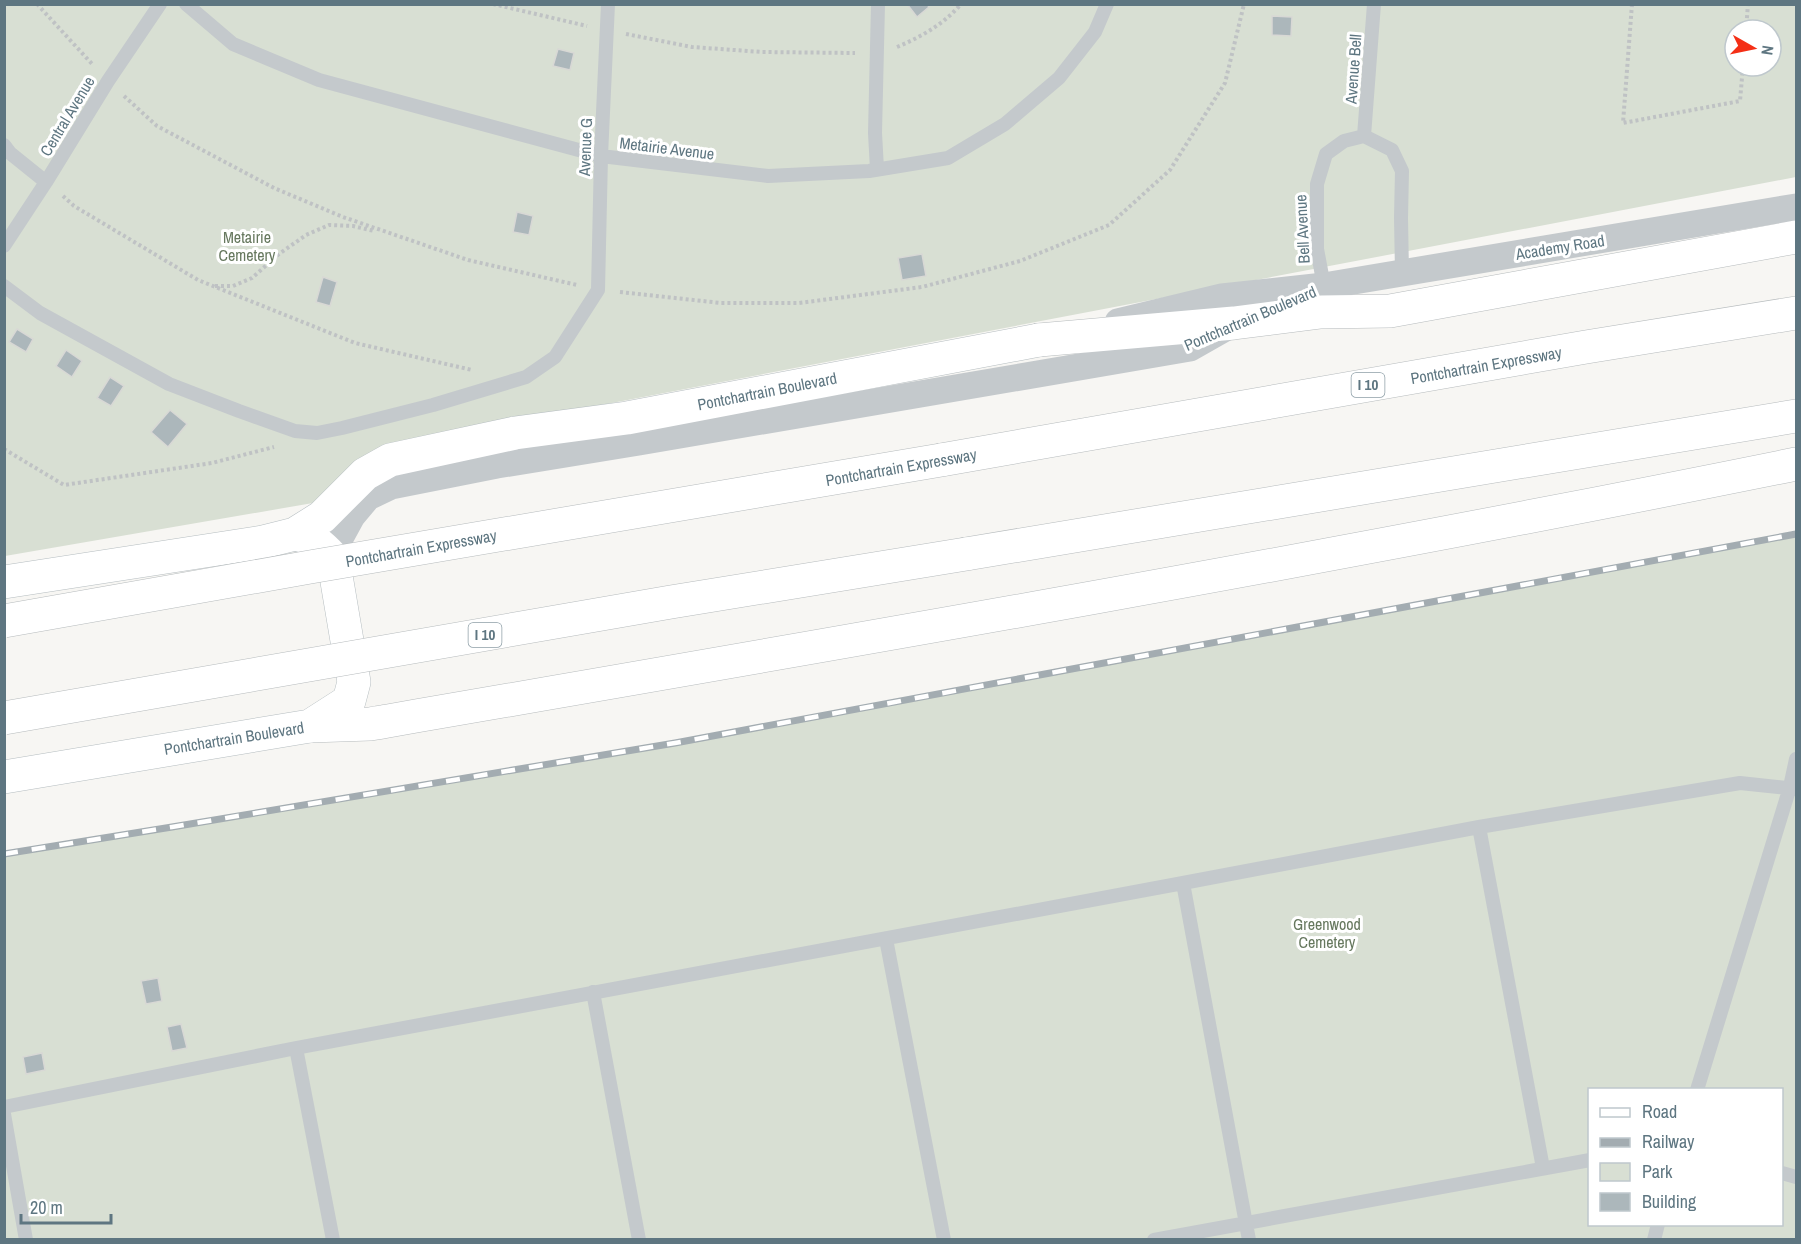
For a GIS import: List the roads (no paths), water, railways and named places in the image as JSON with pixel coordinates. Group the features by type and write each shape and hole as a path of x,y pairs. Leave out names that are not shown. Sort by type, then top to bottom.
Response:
{"main road":[{"path":"1039,340 1234,323 1321,312 1390,311 1797,237"},
{"name":"Pontchartrain Expressway","path":"4,621 1586,347 1797,313"},
{"name":"Pontchartrain Boulevard","path":"4,582 263,542 294,534 322,518 365,474 390,460 516,434 627,418 1039,340"},
{"name":"I 10","path":"4,718 659,604 1797,416"},
{"path":"310,726 370,724 953,623 1637,497 1797,464"},
{"path":"294,534 306,536 321,545 333,558"},
{"name":"Pontchartrain Boulevard","path":"4,777 310,726 349,701 354,682 333,558"}],"street":[{"name":"Academy Road","path":"1324,286 1797,207"},
{"name":"Pontchartrain Boulevard","path":"333,558 340,538 352,516 368,497 391,486 497,465 1190,348 1234,323 1324,286"},
{"name":"Pontchartrain Boulevard","path":"1039,340 1222,297 1324,286"}],"lane":[{"name":"Central Avenue","path":"4,246 108,81 160,4"},
{"name":"Metairie Avenue","path":"186,4 233,44 319,80 601,156 768,176 877,169 948,158 1005,124 1059,78 1095,32 1107,4"},
{"name":"Avenue G","path":"4,286 40,313 169,384 295,431 317,433 433,405 526,377 555,357 598,290 608,4"},
{"path":"877,169 875,133 878,4"},
{"name":"Avenue Bell","path":"1364,136 1374,4"},
{"path":"1364,136 1392,150 1402,171 1402,273"},
{"name":"Bell Avenue","path":"1324,286 1317,249 1317,184 1326,154 1344,141 1364,136"},
{"path":"4,145 10,153 46,182"},
{"path":"1697,1088 1793,788 1797,759"},
{"path":"4,1107 296,1048 1479,826 1740,783 1793,788"},
{"path":"1479,826 1543,1168"},
{"path":"1183,883 1249,1239"},
{"path":"886,939 944,1239"},
{"path":"593,992 639,1239"},
{"path":"296,1048 333,1239"},
{"path":"4,1114 26,1239"},
{"path":"1154,1239 1588,1160"}],"railway":[{"path":"4,854 675,743 1796,534"}],"park label":[{"name":"Metairie Cemetery","path":"247,246"},
{"name":"Greenwood Cemetery","path":"1327,933"}]}
